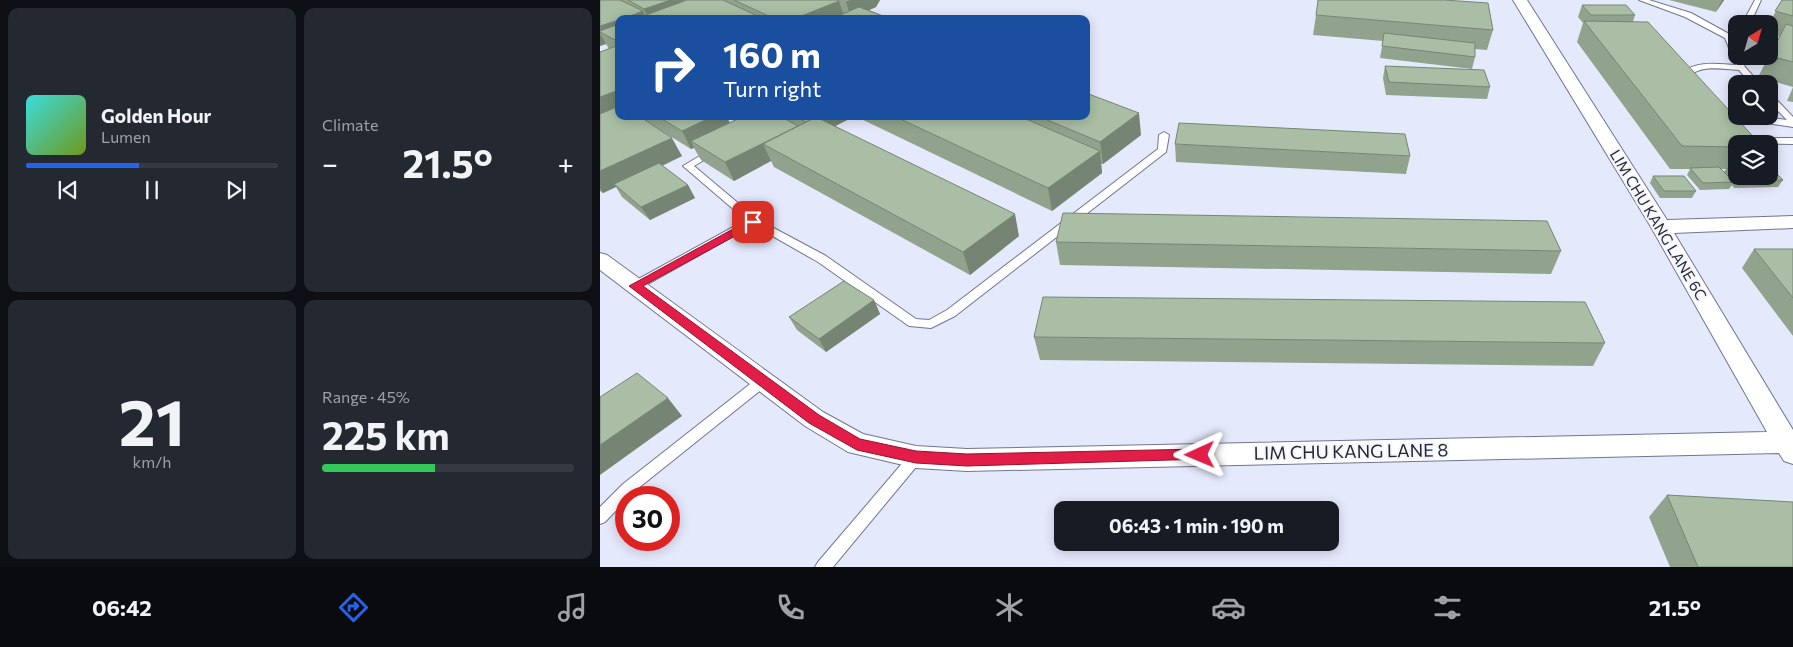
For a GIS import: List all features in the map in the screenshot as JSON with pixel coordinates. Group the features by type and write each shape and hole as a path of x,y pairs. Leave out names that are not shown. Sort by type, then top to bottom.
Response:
{"street":[{"name":"LIM CHU KANG LANE 6C","path":"1520,0 1661,227 1790,448"},
{"path":"1661,227 1793,222"},
{"name":"LIM CHU KANG LANE 8","path":"600,260 814,419 857,444 916,457 977,460 1790,448"}],"lane":[{"path":"1642,0 1688,15 1728,37"},
{"path":"1750,15 1758,0"},
{"path":"1778,38 1793,42"},
{"path":"1740,65 1748,75"},
{"path":"1694,86 1686,74 1692,69 1707,66 1741,68"},
{"path":"1778,107 1793,123"},
{"path":"1778,121 1793,123"},
{"path":"720,147 688,166 753,222 822,259 913,323 931,324 951,313 1162,150 1164,135"},
{"path":"1778,141 1793,141"},
{"path":"635,286 753,222"},
{"path":"600,517 628,488 763,381"},
{"path":"823,567 916,457"}],"building":[{"path":"600,0 620,0 643,11 632,15 615,15 615,21 600,26"},
{"path":"628,0 671,0 644,9"},
{"path":"687,0 723,0 755,15 646,15"},
{"path":"734,0 839,1 804,15 766,15"},
{"path":"1318,0 1444,0 1488,3 1493,30 1316,15"},
{"path":"1782,0 1793,0 1793,16 1775,11"},
{"path":"1582,5 1626,5 1635,15 1591,15"},
{"path":"859,7 880,15 840,15"},
{"path":"1584,21 1648,22 1728,109 1728,125 1743,125 1752,135 1728,135 1728,147 1682,146"},
{"path":"1786,24 1793,26 1793,62 1778,58 1778,40"},
{"path":"615,25 615,40 600,32"},
{"path":"1384,33 1475,43 1475,57 1382,46"},
{"path":"615,46 615,91 600,97 600,52"},
{"path":"1385,66 1484,70 1490,87 1389,82"},
{"path":"1090,95 1139,113 1100,142 1048,120 1090,120"},
{"path":"615,108 615,120 645,120 672,138 600,171 600,114"},
{"path":"664,120 705,120 682,131"},
{"path":"736,120 787,120 798,126 725,162 691,141"},
{"path":"810,120 822,120 1015,214 963,252 763,144"},
{"path":"903,120 1028,120 1100,151 1048,188"},
{"path":"1179,123 1405,134 1410,156 1175,144"},
{"path":"659,163 688,185 641,207 614,184"},
{"path":"1719,167 1728,176 1728,182 1703,183 1690,168"},
{"path":"1653,176 1684,176 1696,191 1664,191"},
{"path":"1063,213 1547,221 1561,251 1056,242"},
{"path":"1754,249 1793,249 1793,298"},
{"path":"844,281 874,300 819,339 789,317"},
{"path":"1043,297 1585,302 1605,343 1034,337"},
{"path":"637,373 668,398 600,445 600,397"},
{"path":"1667,495 1793,502 1793,567 1698,567"}],"route":[{"path":"753,222 635,286 814,419 857,444 916,457 967,460 1200,455"}]}
